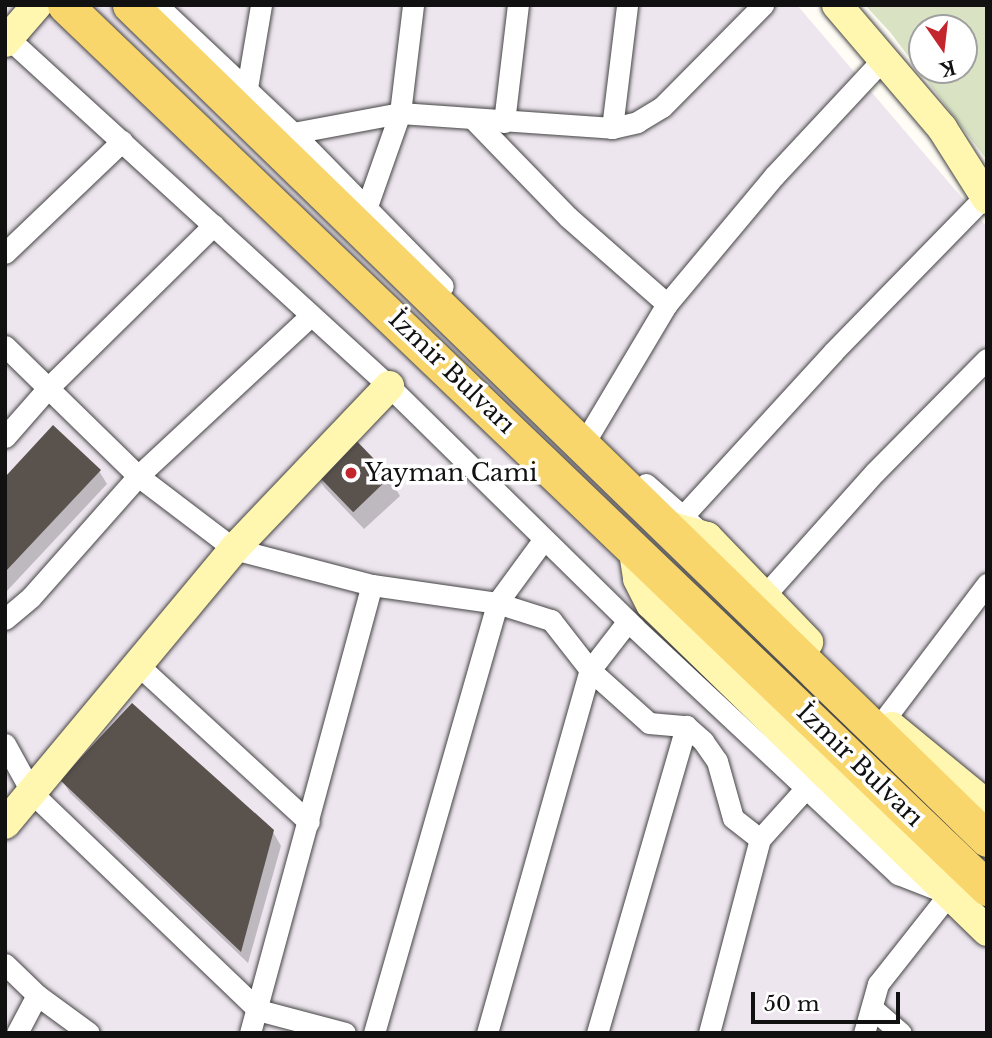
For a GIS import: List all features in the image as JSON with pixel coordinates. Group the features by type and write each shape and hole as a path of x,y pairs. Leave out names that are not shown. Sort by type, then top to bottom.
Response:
{"main road":[{"path":"7,40 37,5"},
{"name":"İzmir Bulvarı","path":"65,5 987,888"},
{"name":"İzmir Bulvarı","path":"130,5 674,521 987,839"},
{"path":"837,5 942,128 986,198"},
{"path":"5,824 234,549 389,386"},
{"path":"674,521 707,537 884,720 987,804"},
{"path":"633,547 638,579 652,604 987,931"}],"street":[{"path":"158,5 293,133 674,521 833,352 986,198"},
{"path":"247,88 261,5"},
{"path":"366,209 400,113 413,5"},
{"path":"504,122 518,5"},
{"path":"612,128 627,5"},
{"path":"293,133 400,113 612,128 637,122 662,107 763,5"},
{"path":"7,40 122,141 389,386 628,621 898,874 949,894 878,984 864,1033"},
{"path":"590,433 667,304 774,176 883,59"},
{"path":"473,119 568,216 667,304"},
{"path":"5,253 122,141"},
{"path":"5,437 49,387 214,225"},
{"path":"5,619 31,597 138,476 311,314"},
{"path":"5,346 138,476 234,549 372,585 497,603 551,620 590,670 649,723 686,726 717,761 733,818 760,839"},
{"path":"764,596 875,472 987,359"},
{"path":"374,1033 497,603 544,539"},
{"path":"884,720 987,584"},
{"path":"250,1033 372,585"},
{"path":"487,1033 590,670 628,621"},
{"path":"138,665 309,822"},
{"path":"597,1033 686,726"},
{"path":"5,744 33,793 258,1010 345,1033"},
{"path":"709,1033 760,839 806,788"},
{"path":"5,964 37,995 87,1032"},
{"path":"16,1033 37,995"},
{"path":"872,1008 901,1033"}],"shaded area":[{"path":"5,5 797,5 987,227 987,1033 5,1033"}],"green space":[{"path":"865,5 987,5 987,160 929,84 978,84 978,14 908,14 908,56"}],"building":[{"path":"53,425 101,470 5,572 5,477"},
{"name":"Yayman Cami","path":"349,433 391,476 353,512 312,469"},
{"path":"132,703 274,830 241,952 60,780"}],"place":[{"name":"Yayman Cami","path":"351,473"}]}
